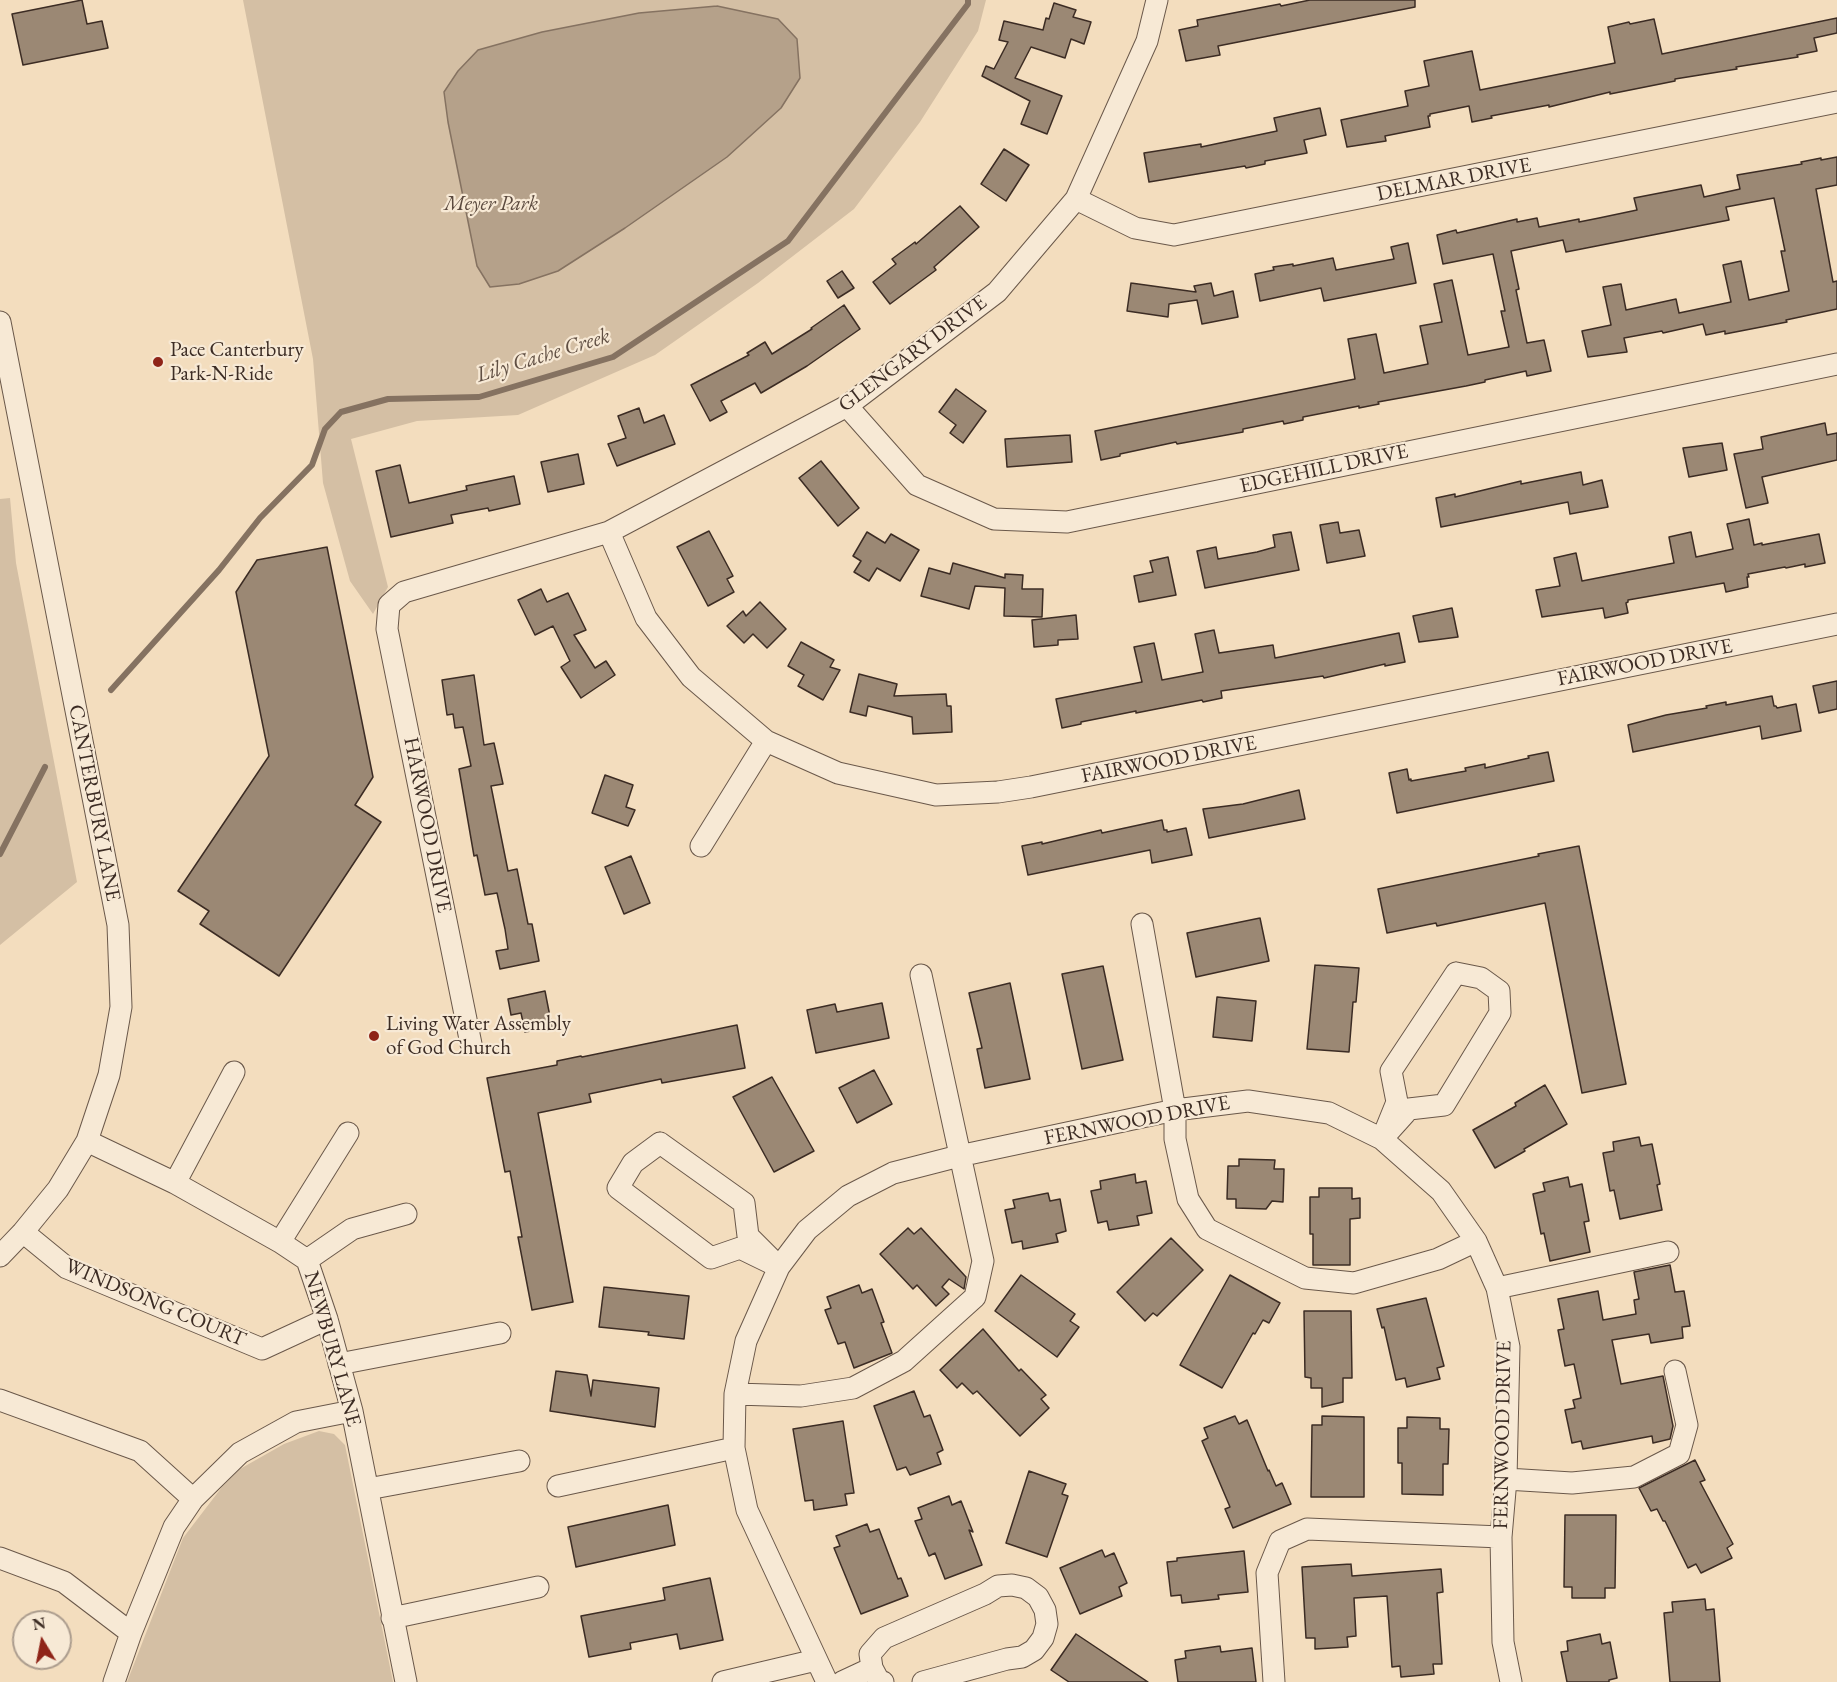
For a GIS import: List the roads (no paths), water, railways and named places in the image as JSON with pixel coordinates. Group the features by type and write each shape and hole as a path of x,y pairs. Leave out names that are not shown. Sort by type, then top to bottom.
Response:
{"street":[{"name":"GLENGARY DRIVE","path":"389,605 404,592 609,532 847,406 997,292 1076,198 1147,41 1156,0"},
{"name":"DELMAR DRIVE","path":"1076,198 1135,228 1174,236 1837,102"},
{"name":"CANTERBURY LANE","path":"0,322 118,925 122,1007 109,1075 87,1141 58,1189 0,1256"},
{"name":"EDGEHILL DRIVE","path":"847,406 918,485 994,519 1067,522 1837,364"},
{"name":"FAIRWOOD DRIVE","path":"609,532 646,618 691,677 766,741 838,773 936,795 998,792 1091,776 1837,624"},
{"name":"HARWOOD DRIVE","path":"389,605 387,629 471,1044"},
{"path":"701,846 766,741"},
{"path":"1142,924 1175,1110 1175,1139 1188,1199 1207,1229 1305,1278 1354,1283 1438,1259 1476,1241"},
{"path":"1456,973 1481,978 1499,991 1500,1013 1444,1105 1409,1109 1382,1139 1397,1102 1391,1071 1456,973"},
{"path":"735,1394 801,1396 853,1388 904,1361 975,1297 983,1261 921,975"},
{"path":"175,1183 234,1072"},
{"name":"FERNWOOD DRIVE","path":"827,1682 747,1510 734,1448 735,1394 746,1341 779,1267 807,1230 848,1196 893,1173 959,1156 1175,1110 1248,1101 1329,1113 1382,1139 1442,1191 1476,1241 1497,1288 1509,1347 1506,1479 1501,1537 1503,1642 1511,1682"},
{"path":"280,1242 348,1133"},
{"name":"NEWBURY LANE","path":"87,1141 175,1183 280,1242 307,1260 327,1319 352,1411 406,1682"},
{"path":"660,1143 744,1203 748,1236 779,1267 740,1248 711,1258 618,1188 633,1163 660,1143"},
{"path":"307,1260 352,1229 406,1214"},
{"name":"WINDSONG COURT","path":"23,1232 67,1268 262,1349 327,1319"},
{"path":"1497,1288 1668,1252"},
{"path":"339,1364 500,1333"},
{"path":"1506,1479 1572,1483 1634,1477 1679,1454 1687,1425 1675,1371"},
{"path":"0,1400 140,1451 193,1498"},
{"path":"114,1682 131,1633 174,1527 193,1498 240,1453 296,1422 352,1411"},
{"path":"558,1486 734,1448"},
{"path":"368,1489 519,1461"},
{"path":"1274,1682 1267,1573 1280,1541 1307,1529 1501,1537"},
{"path":"0,1558 64,1582 131,1633"},
{"path":"842,1682 877,1675 870,1654 884,1638 985,1594 998,1586 1019,1586 1038,1597 1045,1610 1047,1624 1043,1638 1035,1650 1022,1657 922,1682"},
{"path":"392,1618 538,1587"},
{"path":"723,1682 816,1660"}],"waterway":[{"name":"Lily Cache Creek","path":"111,690 219,570 260,518 312,465 325,429 341,412 388,399 479,397 613,357 788,241 968,4 968,0"},
{"name":"Lily Cache Creek","path":"0,854 45,767"}],"place":[{"name":"Pace Canterbury Park-N-Ride","path":"158,362"},
{"name":"Living Water Assembly of God Church","path":"374,1036"}],"park label":[{"name":"Meyer Park","path":"491,204"}]}
